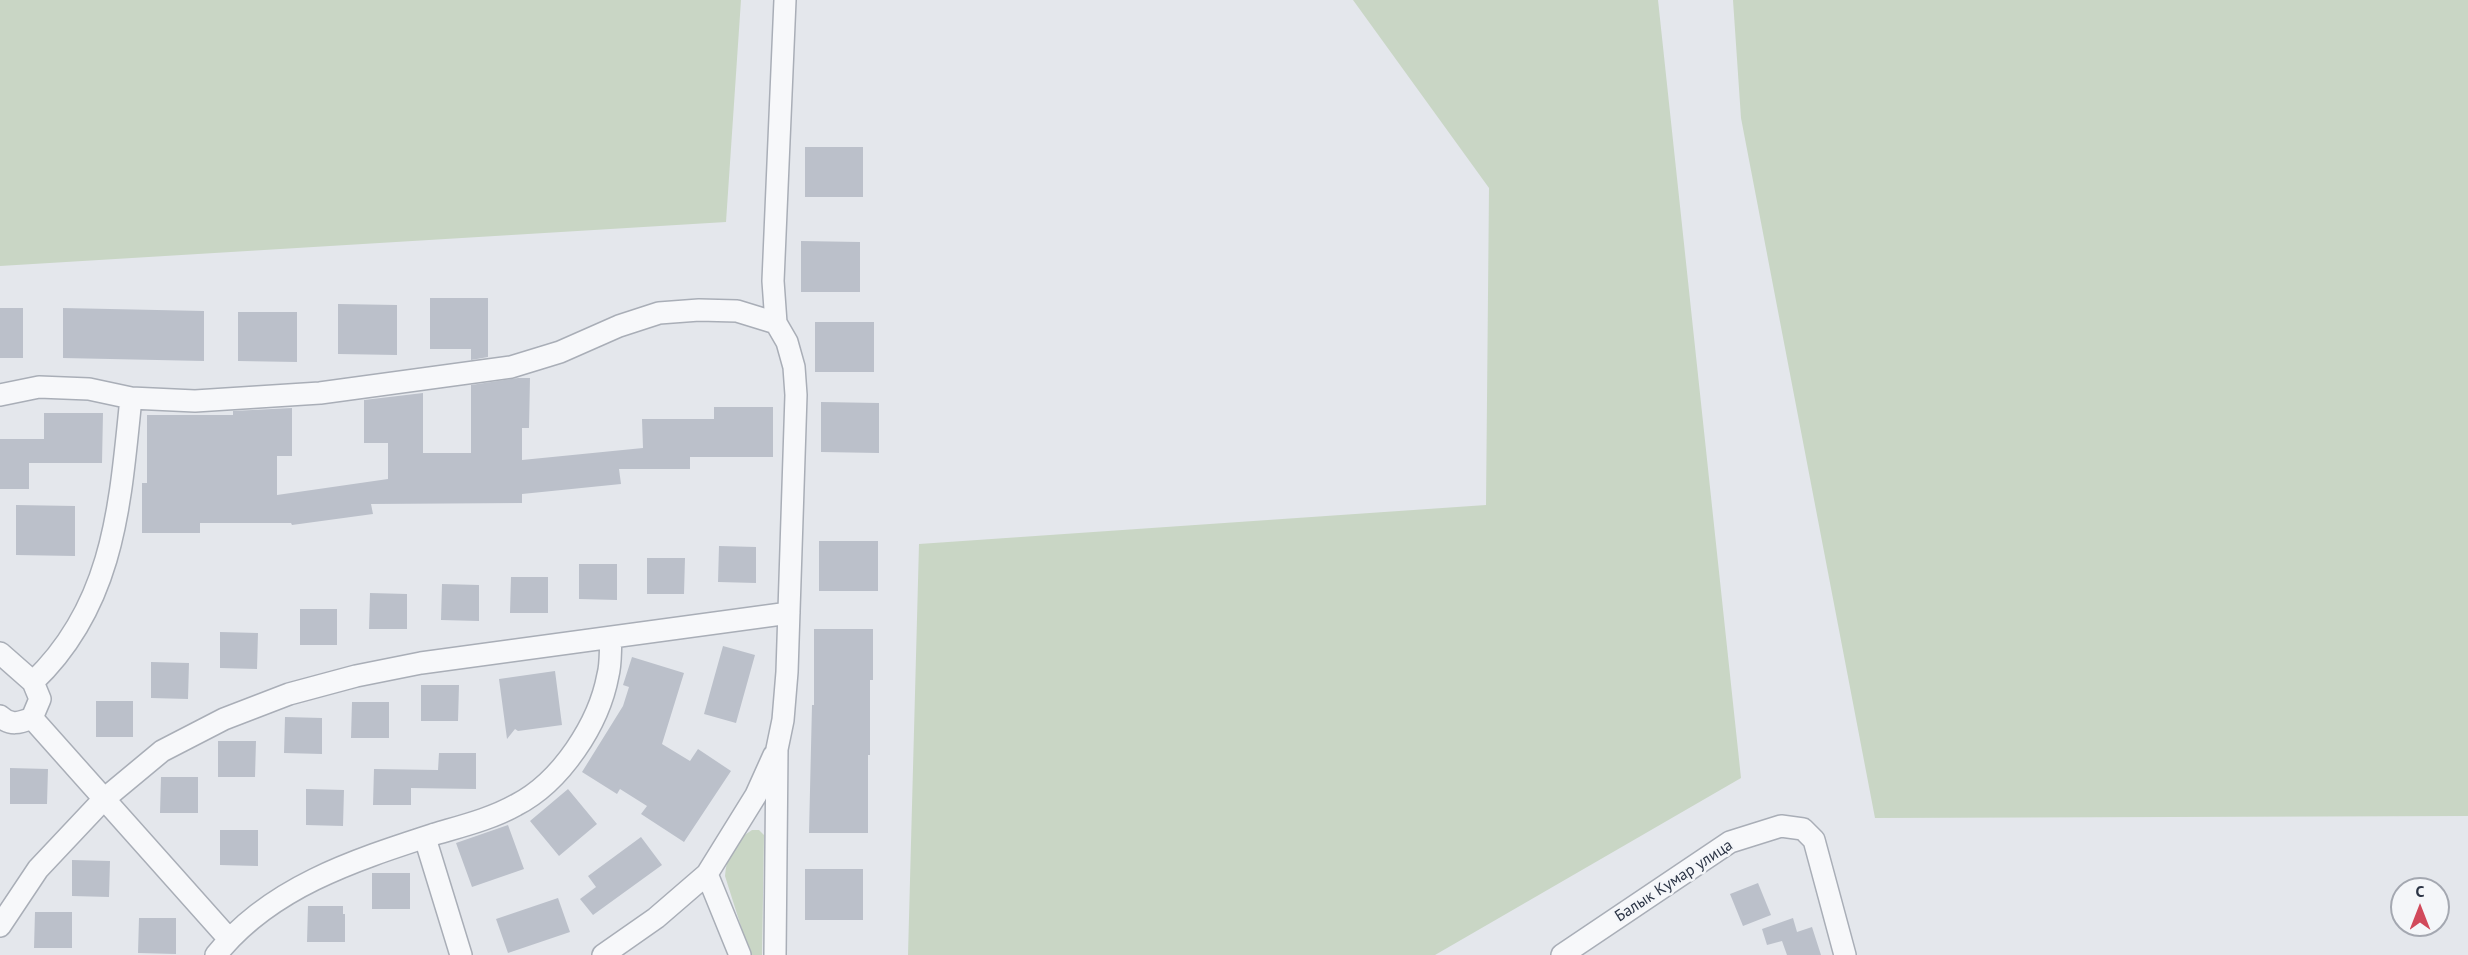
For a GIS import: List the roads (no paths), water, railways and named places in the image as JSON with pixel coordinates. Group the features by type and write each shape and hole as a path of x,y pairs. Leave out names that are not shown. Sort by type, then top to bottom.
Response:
{"street":[{"path":"775,955 777,749 785,696 796,395 790,350 776,323 773,281 785,0"},
{"path":"0,394 39,387 89,389 131,398 195,401 320,393 511,367 560,352 619,326 659,313 699,310 737,311 776,323"},
{"path":"33,682 69,638 84,614 102,576 115,529 131,398"},
{"path":"0,926 38,869 103,800 162,751 224,719 289,694 356,676 421,663 789,613"},
{"path":"32,718 103,800 222,947 264,909 306,882 350,862 517,805 546,783 566,761 600,703 609,674 611,639"},
{"path":"0,653 33,682 40,699 32,718 20,723 10,723 0,716"},
{"path":"603,955 656,918 707,874 756,795 777,749"},
{"name":"Балык Кумар улица","path":"1562,955 1730,842 1781,826 1803,829 1814,840 1845,955"},
{"path":"425,838 461,955"},
{"path":"707,874 740,955"}]}
